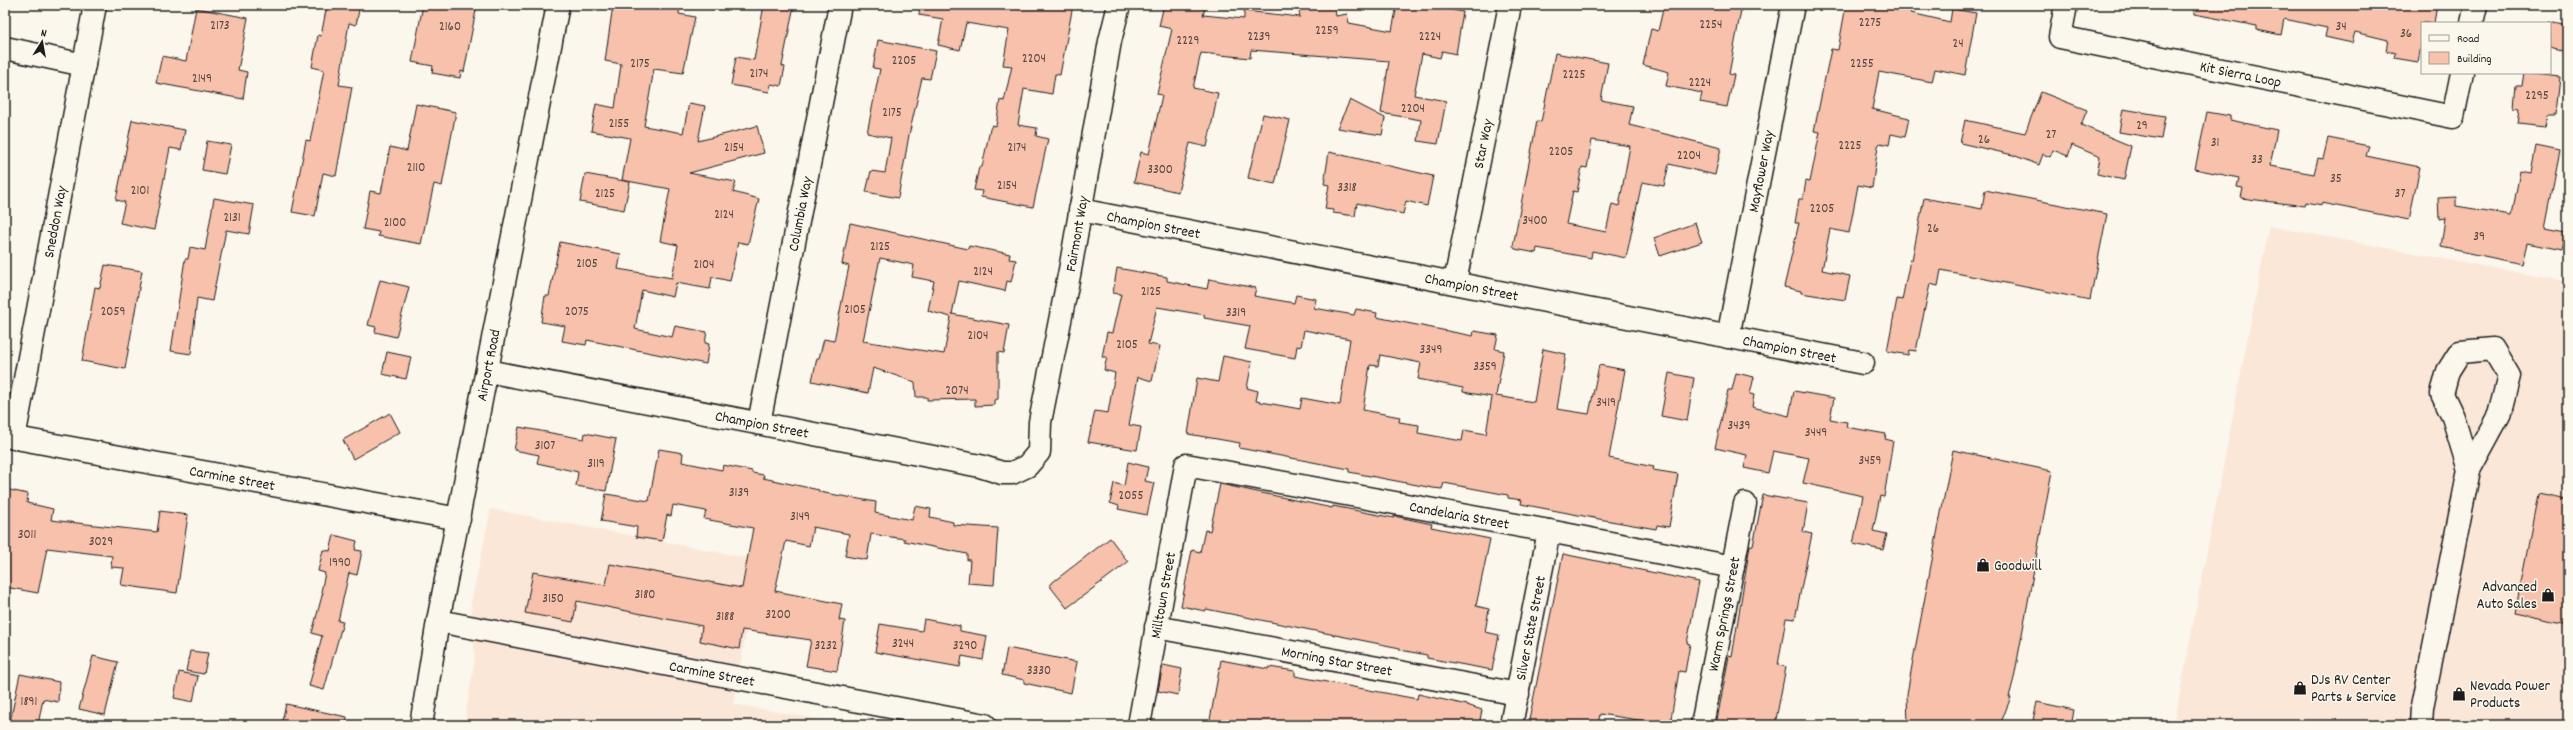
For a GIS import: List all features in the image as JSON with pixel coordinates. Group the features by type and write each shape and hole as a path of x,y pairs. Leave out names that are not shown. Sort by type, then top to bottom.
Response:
{"street":[{"name":"Sneddon Way","path":"10,437 95,5"},
{"name":"Airport Road","path":"421,725 438,621 558,5"},
{"name":"Columbia Way","path":"759,423 840,5"},
{"name":"Fairmont Way","path":"1032,462 1039,452 1040,422 1110,41 1119,5"},
{"name":"Star Way","path":"1455,282 1510,5"},
{"name":"Mayflower Way","path":"1728,337 1793,5"},
{"name":"Kit Sierra Loop","path":"2066,5 2060,37 2453,116 2462,74"},
{"path":"2472,22 2476,5"},
{"path":"5,48 84,65"},
{"name":"Champion Street","path":"1080,210 1455,282 1863,363"},
{"path":"2421,725 2422,707 2469,470 2499,415 2508,376 2494,350 2460,352 2448,371 2442,394 2453,417 2469,470"},
{"name":"Champion Street","path":"487,371 980,466 1002,473 1012,473 1032,462"},
{"name":"Carmine Street","path":"10,437 459,519"},
{"name":"Candelaria Street","path":"1186,465 1549,531 1733,567"},
{"name":"Milltown Street","path":"1139,725 1186,465"},
{"name":"Warm Springs Street","path":"1702,725 1745,504"},
{"name":"Silver State Street","path":"1511,725 1549,531"},
{"name":"Carmine Street","path":"438,621 985,725"},
{"name":"Morning Star Street","path":"1156,627 1518,694"}],"shaded area":[{"path":"2269,226 2568,282 2568,720 2554,725 2174,725"},
{"path":"491,509 759,560 733,704 850,725 464,725 475,658 471,604"}],"building":[{"path":"327,5 360,5 356,25 349,23 339,85 352,87 336,176 323,173 315,216 292,212 306,140 310,141 324,70 312,67 318,35 321,36"},
{"path":"423,5 477,5 464,72 461,71 460,78 432,73 433,66 412,62"},
{"path":"613,5 680,5 679,14 695,17 683,73 654,69 644,126 683,133 689,103 705,106 698,141 757,126 764,153 689,173 736,182 733,192 759,199 748,244 738,242 730,281 712,277 710,289 676,283 673,297 642,290 635,329 672,337 675,326 707,332 705,343 709,344 706,364 587,340 586,345 562,341 565,326 541,322 545,296 549,296 560,242 621,254 618,269 672,278 678,245 660,241 670,189 622,180 630,138 591,131 596,104 615,108 621,64 605,61"},
{"path":"764,5 794,5 782,66 785,67 781,86 771,84 769,92 731,85 736,57 754,60"},
{"path":"920,5 1073,5 1060,75 1055,74 1052,94 1024,89 1018,125 1037,128 1036,136 1048,139 1033,207 981,197 982,191 974,190 979,167 982,167 990,129 992,125 996,126 1000,100 1004,101 1012,66 1003,65 1009,30 966,23 960,50 938,45 943,19 919,15"},
{"path":"1164,5 1206,5 1203,15 1244,19 1244,11 1300,17 1298,5 1334,5 1336,16 1347,14 1349,23 1392,31 1397,5 1428,5 1463,12 1456,54 1442,51 1440,58 1422,54 1414,95 1446,101 1438,144 1418,141 1421,120 1381,113 1389,61 1251,50 1250,58 1201,53 1193,88 1218,93 1207,147 1190,143 1178,192 1134,182 1141,152 1149,154 1162,95 1157,94 1172,29 1159,26"},
{"path":"1664,5 1735,5 1734,9 1741,10 1729,74 1734,75 1727,107 1700,102 1702,93 1666,86 1669,72 1643,65 1651,29 1658,31"},
{"path":"1846,5 1913,5 1911,13 1950,22 1952,9 1976,13 1965,75 1935,69 1932,82 1879,72 1872,109 1909,118 1905,137 1891,134 1889,145 1880,143 1878,146 1872,188 1858,185 1849,233 1830,229 1822,270 1850,276 1845,300 1801,293 1801,291 1784,287 1799,223 1795,223 1799,199 1803,199 1806,181 1810,182 1820,132 1814,131 1831,49 1838,50"},
{"path":"2194,5 2437,5 2434,22 2421,22 2421,46 2418,62 2394,58 2395,53 2386,51 2388,40 2355,32 2352,43 2325,37 2327,28 2284,19 2281,35 2257,30 2257,26 2194,14"},
{"path":"196,8 248,18 238,70 247,72 243,99 156,83 162,56 186,61"},
{"path":"2550,22 2568,25 2568,51 2551,47"},
{"path":"878,40 936,51 930,79 922,78 909,135 898,198 866,192 871,171 885,173 891,138 867,133 880,69 873,68"},
{"path":"1555,53 1608,63 1601,100 1633,106 1629,125 1721,148 1715,175 1669,164 1664,186 1642,182 1626,258 1592,251 1591,258 1537,248 1536,253 1515,249 1513,246 1537,121 1541,122","holes":["1592,140 1630,146 1619,206 1612,204 1606,232 1566,224 1573,191 1577,192 1582,167 1587,168"]},
{"path":"2524,74 2560,77 2556,114 2548,114 2546,127 2518,124 2520,108 2514,107 2516,85 2522,85"},
{"path":"2041,92 2087,110 2081,125 2131,146 2124,180 2097,174 2100,157 2072,145 2068,156 2053,150 2050,157 2043,154 2039,165 2013,155 1960,143 1965,120 2025,133"},
{"path":"1350,100 1385,118 1382,135 1337,128"},
{"path":"416,104 456,112 442,186 434,184 421,244 378,236 379,232 363,229 370,191 381,193 390,147 407,151"},
{"path":"2123,109 2165,116 2161,139 2119,132"},
{"path":"2207,112 2230,116 2230,120 2277,130 2270,166 2314,174 2318,158 2323,159 2328,138 2369,146 2366,156 2420,167 2409,220 2321,203 2322,205 2306,202 2305,206 2241,198 2243,188 2237,187 2239,178 2195,169"},
{"path":"1263,114 1290,120 1275,184 1248,178"},
{"path":"132,120 185,130 181,150 170,148 154,230 120,223 125,202 116,200"},
{"path":"207,141 231,145 225,174 202,170"},
{"path":"2536,146 2560,151 2545,228 2565,232 2561,250 2527,243 2522,264 2441,247 2445,218 2439,219 2438,198 2456,197 2456,206 2512,215 2520,171 2531,173"},
{"path":"1329,152 1433,176 1427,206 1406,201 1403,214 1357,203 1355,216 1333,213 1333,210 1325,209 1329,185 1324,184"},
{"path":"585,174 630,182 624,210 580,202"},
{"path":"1985,190 2107,214 2090,300 1941,270 1938,286 1930,284 1916,351 1909,350 1908,355 1887,351 1897,299 1902,300 1910,260 1912,260 1924,198 1982,209"},
{"path":"214,198 254,205 249,234 226,230 212,301 197,298 191,354 171,351 185,259 188,259 190,247 205,250"},
{"path":"850,223 968,249 969,246 1010,254 1009,259 1016,260 1011,282 1007,281 1005,291 959,281 952,314 1009,325 1004,353 998,352 998,399 994,400 994,405 975,406 975,399 927,400 927,397 916,397 915,382 873,368 868,393 812,381 817,358 819,358 824,339 834,341 849,266 842,264","holes":["880,258 914,265 912,277 934,281 928,311 951,317 944,354 863,341"]},
{"path":"1695,223 1702,242 1660,256 1654,238"},
{"path":"105,265 142,271 125,369 82,361 95,287 100,288"},
{"path":"1117,268 1167,277 1167,281 1207,289 1209,279 1256,288 1254,296 1294,303 1296,295 1316,299 1314,308 1354,315 1356,309 1377,313 1376,317 1473,336 1474,331 1498,335 1495,349 1504,351 1496,396 1534,402 1543,349 1566,354 1557,409 1589,414 1599,365 1625,370 1609,458 1654,467 1653,470 1678,474 1669,527 1657,525 1656,529 1521,504 1522,500 1508,498 1508,495 1444,483 1442,489 1433,488 1349,472 1349,469 1239,448 1240,443 1188,434 1197,378 1218,382 1223,356 1252,362 1247,388 1258,391 1256,401 1300,409 1302,398 1340,405 1350,339 1304,330 1301,347 1297,346 1295,358 1245,349 1250,326 1204,318 1205,315 1157,307 1148,344 1160,346 1152,381 1138,377 1129,425 1141,427 1137,450 1088,442 1095,411 1108,413 1115,373 1104,370 1107,357 1102,357 1107,332 1112,333 1121,294 1113,293","holes":["1380,355 1421,363 1418,379 1463,388 1463,392 1492,397 1486,434 1464,430 1462,441 1418,433 1419,425 1399,422 1400,417 1363,410 1370,365 1378,366"]},
{"path":"380,280 409,287 396,337 375,332 376,327 368,325"},
{"path":"387,352 411,357 406,379 382,374"},
{"path":"1669,373 1694,378 1687,421 1661,416"},
{"path":"1736,373 1754,377 1750,394 1754,395 1752,407 1789,416 1794,391 1834,398 1830,419 1847,422 1846,427 1886,434 1885,439 1893,441 1884,497 1880,496 1873,531 1887,534 1883,550 1853,544 1863,496 1803,483 1809,458 1773,451 1768,473 1744,468 1747,455 1715,448 1728,390 1732,390"},
{"path":"390,413 400,432 353,459 343,440"},
{"path":"519,427 584,439 585,433 616,439 606,491 576,486 578,472 537,463 539,455 514,450"},
{"path":"659,449 683,453 682,462 722,470 723,465 752,471 752,473 764,475 763,478 819,490 819,492 876,502 875,513 912,520 915,506 931,509 930,517 953,522 953,525 998,528 994,585 968,583 970,560 967,560 967,554 904,541 905,539 871,534 867,560 845,556 849,534 813,527 809,546 786,541 775,591 842,604 839,620 845,621 837,671 806,666 811,640 742,630 739,649 700,641 702,626 577,601 573,622 525,613 533,572 606,585 610,564 742,588 753,528 704,519 706,511 673,505 671,516 667,515 662,541 636,537 637,527 601,521 606,494 649,501"},
{"name":"Goodwill","path":"1953,450 2052,471 2014,678 2009,697 2011,697 2000,725 1908,725 1907,694"},
{"path":"1128,462 1148,467 1145,481 1154,483 1147,515 1118,509 1119,506 1110,503 1114,483 1124,486"},
{"path":"1220,484 1332,508 1333,506 1394,518 1394,516 1432,524 1431,527 1490,539 1476,606 1489,609 1485,632 1499,635 1492,670 1427,658 1427,655 1400,650 1400,648 1206,609 1205,611 1181,606 1192,550 1200,552 1205,530 1210,531"},
{"path":"5,489 28,494 27,503 53,509 51,520 157,532 160,511 188,515 177,593 121,585 124,568 111,567 112,556 47,548 38,593 5,587"},
{"path":"2538,494 2568,500 2568,624 2515,613"},
{"path":"1763,495 1808,503 1803,532 1812,534 1795,619 1786,618 1778,665 1786,667 1775,725 1716,725 1729,656 1732,657 1750,545 1753,546"},
{"path":"334,535 357,541 355,550 362,551 357,575 349,573 338,621 343,622 324,690 309,686 322,636 312,633 323,592 321,592 325,573 318,571 323,550 330,551"},
{"path":"1110,538 1128,562 1067,608 1049,585"},
{"path":"1563,554 1699,582 1687,643 1690,644 1685,672 1679,671 1670,725 1600,714 1598,725 1528,725"},
{"path":"924,619 960,626 960,631 987,636 983,660 962,656 960,667 875,652 880,624 922,631"},
{"path":"1007,648 1077,662 1071,693 1024,683 1024,680 1002,675"},
{"path":"190,651 208,653 204,674 186,671"},
{"path":"93,656 118,662 105,715 79,709"},
{"path":"1221,660 1268,669 1269,667 1295,671 1295,676 1417,699 1418,694 1467,705 1482,710 1479,725 1209,725"},
{"path":"1163,665 1182,669 1178,695 1158,691"},
{"path":"179,672 198,676 193,702 174,698"},
{"path":"20,674 59,682 58,702 43,699 38,725 10,722"},
{"path":"2037,702 2074,710 2071,725 2032,725"},
{"path":"286,704 347,717 346,725 281,725"}],"place":[{"name":"Goodwill","path":"1983,565"},
{"name":"Advanced Auto Sales","path":"2548,595"},
{"name":"DJs RV Center Parts & Service","path":"2300,688"},
{"name":"Nevada Power Products","path":"2459,694"}]}
